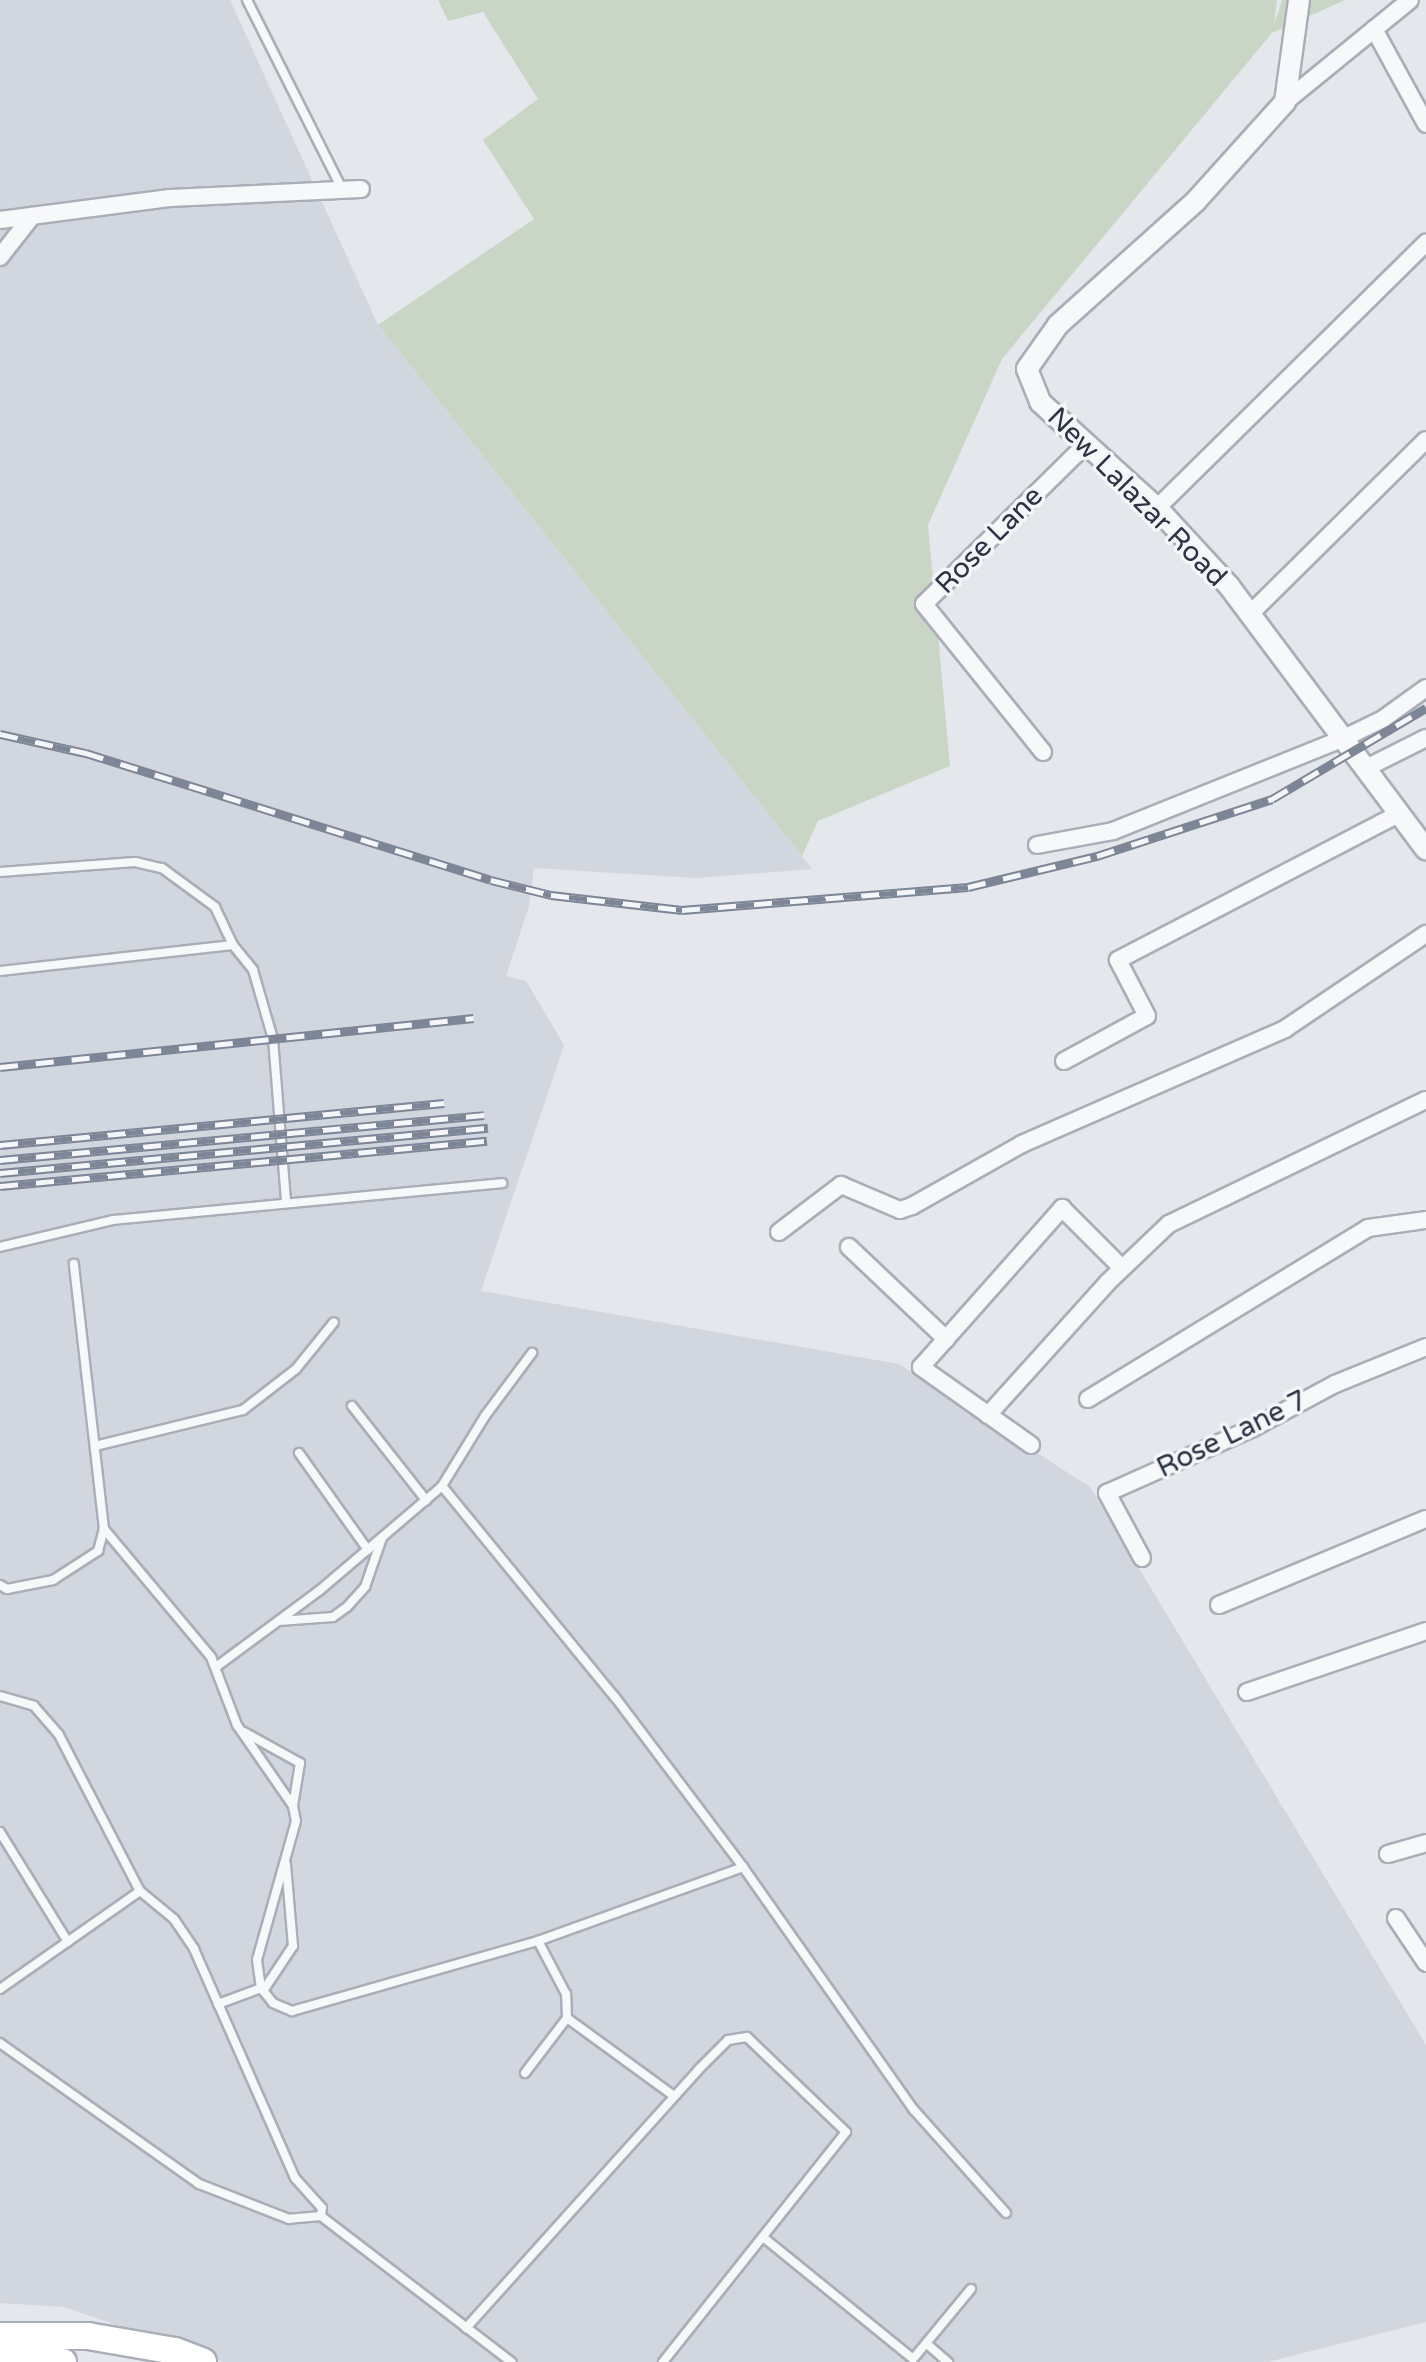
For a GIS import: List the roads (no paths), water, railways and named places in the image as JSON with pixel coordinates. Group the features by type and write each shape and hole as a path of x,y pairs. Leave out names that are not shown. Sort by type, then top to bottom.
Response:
{"main road":[{"path":"0,2336 88,2336 175,2351 203,2362"},
{"path":"2,2362 63,2362"}],"street":[{"path":"1285,102 1299,0"},
{"path":"1285,102 1410,0"},
{"path":"1374,29 1426,124"},
{"name":"New Lalazar Road","path":"1285,102 1196,201 1058,325 1027,369 1040,402 1157,508 1250,614 1426,849"},
{"path":"0,220 170,198 361,189"},
{"path":"0,257 32,216"},
{"path":"1157,508 1426,243"},
{"path":"1250,614 1426,440"},
{"name":"Rose Lane","path":"1043,752 924,604 1086,444"},
{"path":"1037,845 1113,831 1342,739 1383,719 1426,688"},
{"path":"1364,769 1426,738"},
{"path":"1064,1061 1147,1016 1118,960 1398,814"},
{"path":"779,1232 841,1185 900,1210 912,1206 1022,1144 1285,1029 1426,934"},
{"path":"988,1415 1122,1268 1169,1224 1426,1100"},
{"path":"1031,1445 921,1367 1062,1208 1122,1268"},
{"path":"1088,1399 1368,1228 1426,1220"},
{"path":"849,1247 946,1339"},
{"name":"Rose Lane 7","path":"1142,1558 1107,1493 1253,1428 1335,1384 1426,1347"},
{"path":"1219,1605 1426,1519"},
{"path":"1247,1692 1426,1631"},
{"path":"1388,1854 1426,1843"},
{"path":"1396,1918 1426,1963"}],"lane":[{"path":"247,0 343,190"},
{"path":"0,872 135,862 162,868 215,907 233,945 253,970 273,1039 286,1200"},
{"path":"0,971 233,945"},
{"path":"0,1247 113,1220 286,1200 502,1183"},
{"path":"0,1585 7,1589 53,1580 98,1551 104,1529 74,1264"},
{"path":"95,1446 243,1410 296,1369 334,1322"},
{"path":"216,1667 368,1550 442,1486 485,1416 532,1353"},
{"path":"352,1406 426,1500"},
{"path":"299,1453 368,1550"},
{"path":"442,1486 615,1697 743,1867 914,2110 1006,2213"},
{"path":"104,1529 216,1667 240,1729 293,1806"},
{"path":"278,1621 333,1617 347,1607 365,1587 382,1537"},
{"path":"0,1696 34,1706 59,1735 140,1891 174,1919 218,2004 295,2178 322,2208 321,2216"},
{"path":"240,1729 300,1763 293,1806 296,1821 257,1960 262,1990 292,2011 538,1941 743,1867"},
{"path":"0,1832 68,1942"},
{"path":"218,2004 262,1990 293,1946 285,1859"},
{"path":"0,1989 140,1891"},
{"path":"525,2073 567,2018 566,1994 538,1941"},
{"path":"567,2018 674,2096"},
{"path":"466,2328 728,2040 747,2037 846,2132 663,2362"},
{"path":"0,2043 199,2184 289,2219 321,2216 511,2362"},
{"path":"763,2237 913,2359 971,2289"},
{"path":"927,2344 948,2362"}],"railway":[{"path":"0,734 86,753 491,880 551,895 682,910 968,887 1097,856 1272,799 1426,708"},
{"path":"0,1067 473,1018"},
{"path":"0,1145 444,1103"},
{"path":"0,1160 484,1115"},
{"path":"0,1173 488,1128"},
{"path":"0,1186 487,1141"}]}
